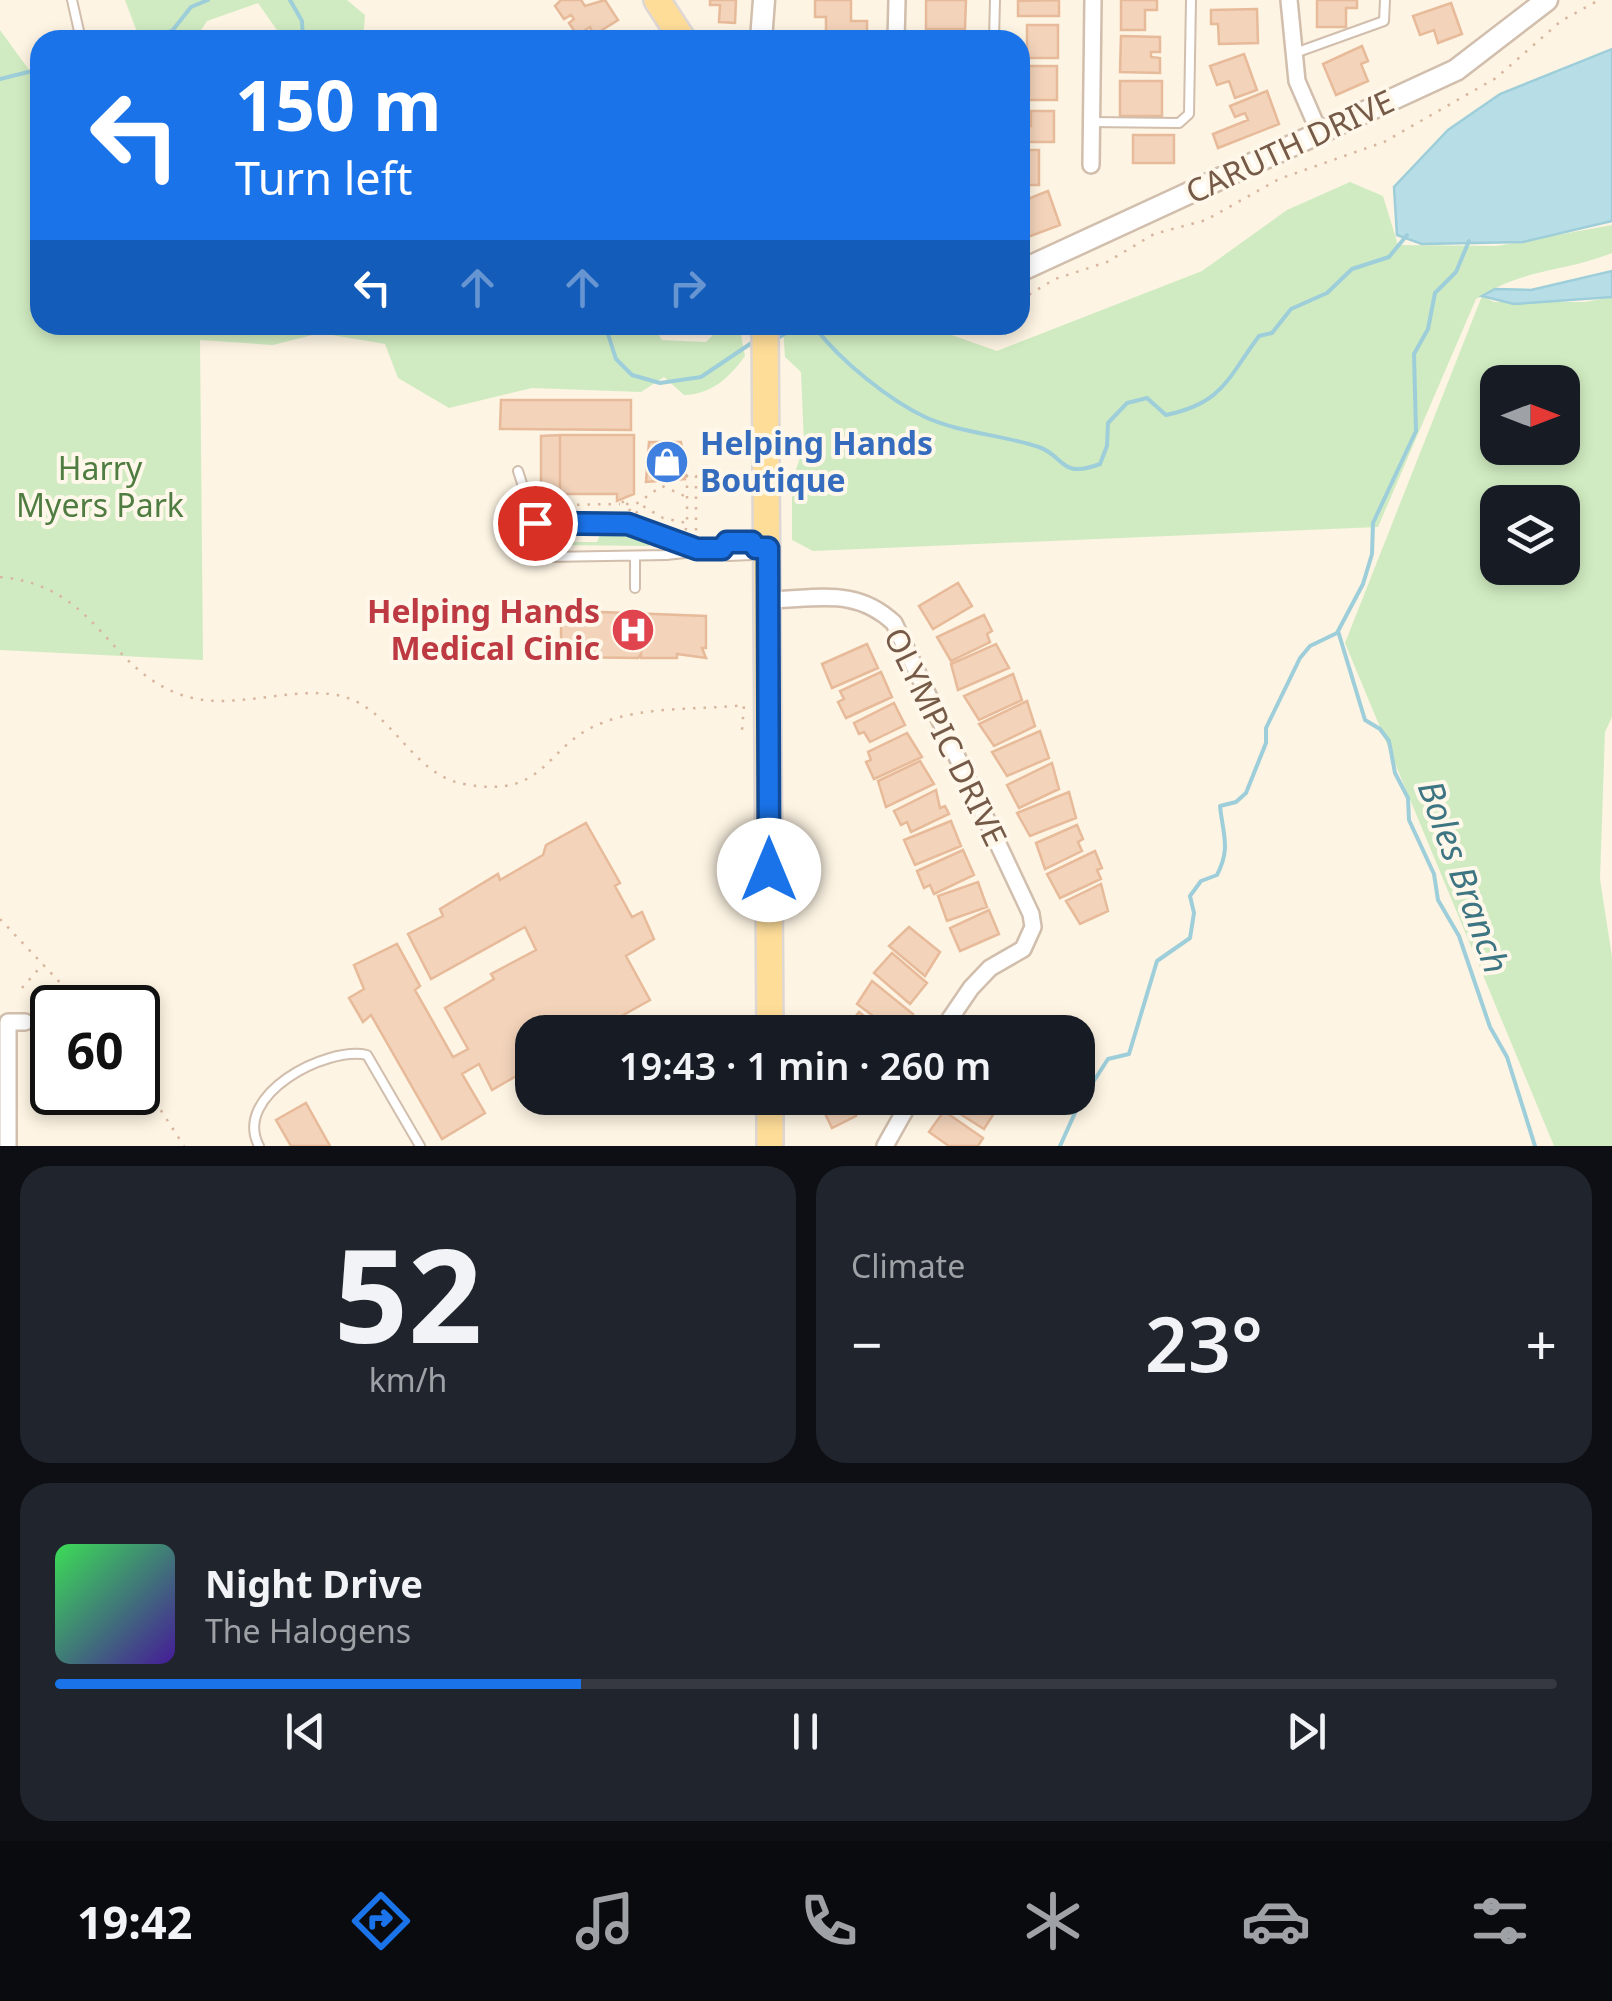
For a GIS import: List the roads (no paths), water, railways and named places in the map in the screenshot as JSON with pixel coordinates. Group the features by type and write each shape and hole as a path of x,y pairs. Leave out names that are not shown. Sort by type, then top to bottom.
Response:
{"main road":[{"path":"657,0 676,30"},
{"path":"765,335 767,446 762,548 769,600 770,1015"},
{"path":"770,1115 770,1146"}],"street":[{"path":"762,30 764,0"},
{"path":"896,30 897,0"},
{"path":"1091,165 1093,0"},
{"path":"1289,0 1291,55 1320,134"},
{"name":"CARUTH DRIVE","path":"1030,266 1456,70 1547,0"},
{"name":"OLYMPIC DRIVE","path":"769,600 851,598 873,604 894,624 1031,914 1033,927 1023,948 990,968 953,1015"},
{"path":"8,1146 8,1022 25,1022"},
{"path":"884,1146 902,1115"}],"lane":[{"path":"72,0 78,30"},
{"path":"994,30 995,0"},
{"path":"1092,122 1179,123 1189,114 1191,0"},
{"path":"1291,55 1384,20 1385,0"},
{"path":"718,446 767,446"},
{"path":"518,471 546,558 635,556 697,549 726,549 752,555 762,548 752,542 726,549"},
{"path":"535,523 628,524 697,549"},
{"path":"635,556 635,588"},
{"path":"260,1146 253,1126 259,1105 285,1080 345,1052 367,1055 420,1146"}],"water":[{"path":"1612,49 1612,221 1523,242 1422,244 1397,235 1394,187 1448,130 1500,94"},
{"path":"1612,271 1612,297 1514,304 1482,296 1495,289 1531,290"}],"waterway":[{"path":"173,30 191,7 208,0"},
{"path":"290,0 302,21 302,30"},
{"path":"0,79 30,72"},
{"path":"822,335 866,379 925,417 1039,447 1070,468 1087,468 1100,464 1107,446 1108,423 1127,403 1147,398 1166,415 1200,404 1231,377 1259,336 1272,333 1291,309 1327,293 1352,269 1389,257 1407,235"},
{"path":"1060,1146 1079,1104 1108,1059 1129,1054 1157,961 1190,938 1194,913 1190,896 1201,881 1217,875 1224,857 1220,806 1236,802 1246,793 1266,743 1266,728 1300,658 1310,646 1337,633 1363,584 1372,554 1373,523 1416,431 1414,354 1428,329 1435,293 1456,272 1469,241"},
{"path":"608,335 616,359 632,375 660,383 701,377 756,340"},
{"path":"776,339 782,335"},
{"name":"Boles Branch","path":"1338,631 1365,720 1380,729 1389,741 1395,773 1408,798 1409,820 1434,874 1438,900 1459,936 1490,1027 1507,1057 1535,1146"}],"place":[{"name":"Helping Hands Boutique","path":"667,462"},
{"name":"Helping Hands Medical Cinic","path":"633,630"}],"park label":[{"name":"Harry Myers Park","path":"100,488"}]}
